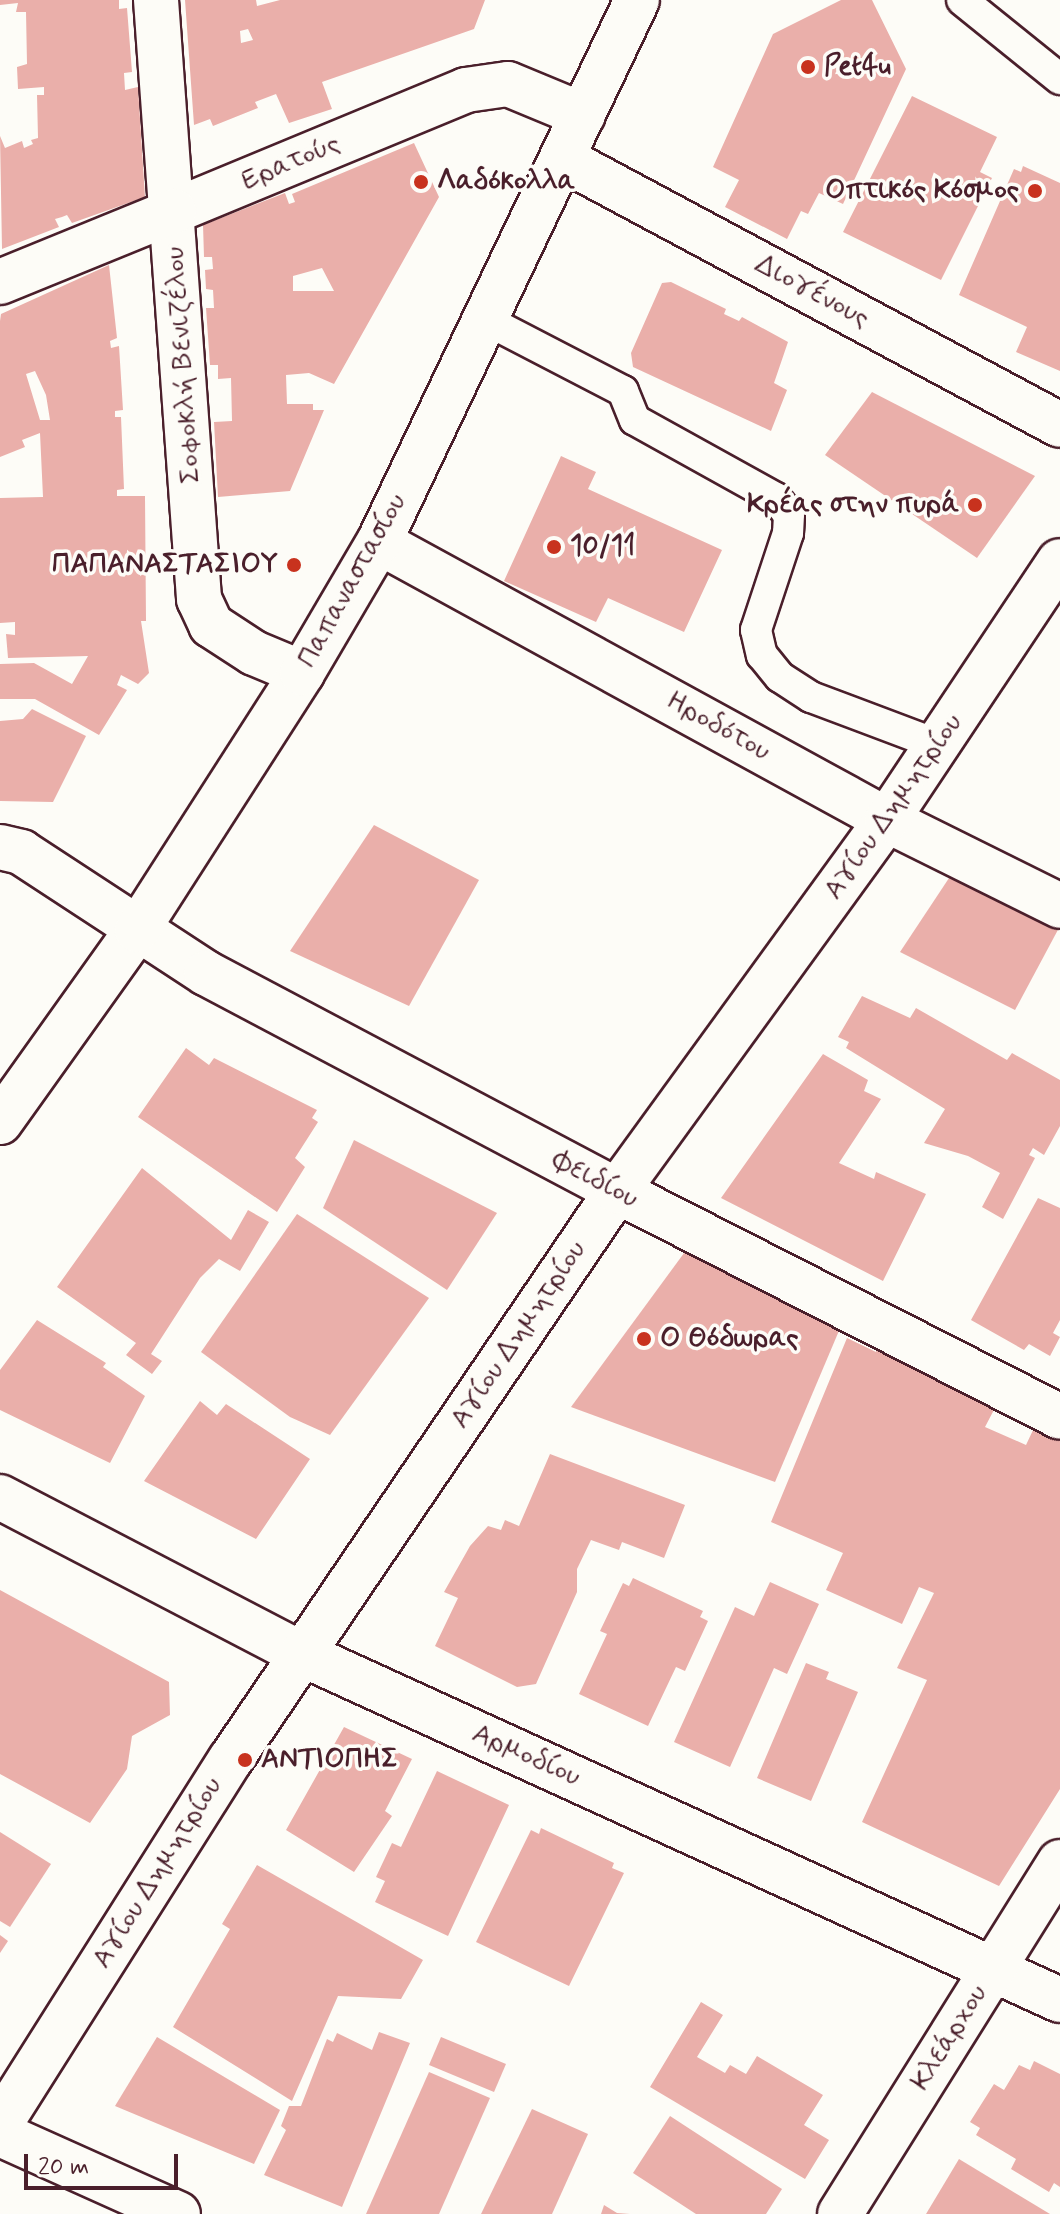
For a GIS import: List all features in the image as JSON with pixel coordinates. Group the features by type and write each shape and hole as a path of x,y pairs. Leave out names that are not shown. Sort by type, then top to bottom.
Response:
{"street":[{"name":"Σοφοκλή Βενιζέλου","path":"156,0 174,211 199,599 211,625 254,653 302,673"},
{"name":"Παπαναστασίου","path":"0,1122 137,930 302,673 379,542 565,160 637,0"},
{"name":"Ερατούς","path":"0,282 466,90 508,84 583,115"},
{"name":"Διογένους","path":"565,160 1060,425"},
{"name":"Ηροδότου","path":"379,542 887,820 1060,906"},
{"name":"Αγίου Δημητρίου","path":"0,2124 302,1654 617,1191 887,820 1060,561"},
{"name":"Φειδίου","path":"0,847 21,852 206,973 617,1191 1060,1417"},
{"name":"Αρμοδίου","path":"0,1497 302,1654 1060,2000"},
{"name":"Κλεάρχου","path":"840,2214 1060,1862"},
{"path":"0,2134 178,2214"}],"lane":[{"path":"962,0 1060,79"},
{"path":"488,321 623,391 635,420 776,498 789,515 788,533 756,630 762,655 780,677 811,697 939,745"}],"building":[{"path":"0,0 119,0 119,9 127,8 132,72 124,73 125,90 138,87 145,197 72,223 67,215 55,219 59,227 2,249 0,136 5,148 22,141 24,148 33,144 31,140 38,138 37,95 44,95 44,87 18,89 17,67 27,64 26,12 16,12 18,3 0,5"},
{"path":"185,0 256,0 257,6 280,0 485,0 474,29 322,82 332,109 289,123 276,94 255,102 258,108 213,126 210,119 194,125","holes":["248,29 253,40 241,43 240,31"]},
{"path":"841,0 872,0 906,69 843,204 819,193 808,214 801,211 787,239 725,207 739,180 713,167 773,34"},
{"path":"912,96 997,137 980,172 992,178 941,280 843,232"},
{"path":"414,143 439,197 334,384 309,373 286,375 287,404 313,404 313,410 324,410 290,491 218,497 214,422 232,421 231,378 218,379 218,365 210,365 206,308 214,308 213,290 206,289 205,270 213,269 212,257 204,257 203,225 285,193 289,204 295,202 292,194","holes":["322,268 334,291 293,291 293,276"]},
{"path":"1023,166 1060,183 1060,371 1016,352 1027,327 959,295 1014,169 1021,172"},
{"path":"109,265 117,338 110,341 111,348 119,346 123,410 115,411 115,417 121,417 124,489 117,490 117,496 145,496 146,621 141,621 149,673 138,684 121,675 117,685 127,690 99,735 35,699 0,699 0,664 34,663 72,684 88,656 8,658 6,634 15,635 15,622 0,623 0,498 43,497 40,433 22,440 25,447 0,457 1,314","holes":["35,371 46,395 50,420 40,420 26,374"]},
{"path":"671,282 726,309 724,314 739,321 742,317 788,342 774,383 787,390 771,431 633,367 631,353 662,283"},
{"path":"872,392 1035,476 977,558 825,455"},
{"path":"561,456 596,472 588,489 722,550 684,632 608,598 596,622 504,581"},
{"path":"32,709 86,736 53,802 0,801 0,721 23,719"},
{"path":"374,825 479,880 409,1006 290,951"},
{"path":"955,869 1060,926 1015,1010 900,952"},
{"path":"862,996 910,1018 916,1008 1007,1060 1012,1053 1060,1080 1060,1126 1044,1155 1033,1148 1029,1155 1035,1158 1003,1219 982,1207 1000,1173 968,1156 924,1143 945,1109 846,1048 849,1042 838,1037"},
{"path":"186,1048 209,1065 214,1058 317,1110 312,1118 318,1122 295,1158 305,1167 277,1212 138,1117"},
{"path":"823,1054 868,1080 864,1091 881,1099 839,1163 874,1179 876,1172 926,1194 883,1281 721,1198"},
{"path":"354,1140 497,1213 447,1290 323,1208"},
{"path":"142,1168 231,1240 248,1210 269,1222 240,1271 219,1259 200,1278 151,1354 162,1361 152,1374 126,1355 136,1343 57,1287"},
{"path":"1038,1198 1060,1208 1060,1320 1053,1333 1060,1337 1050,1356 1029,1344 1024,1350 971,1320"},
{"path":"297,1214 429,1298 330,1435 290,1417 201,1352"},
{"path":"687,1249 841,1326 775,1482 571,1407"},
{"path":"37,1320 106,1363 103,1367 145,1396 110,1463 0,1410 0,1370"},
{"path":"847,1338 876,1352 879,1344 912,1358 909,1365 996,1406 985,1427 1026,1445 1034,1428 1060,1440 1060,1789 999,1886 862,1822 927,1680 897,1668 934,1593 919,1587 902,1624 826,1590 843,1553 771,1522"},
{"path":"200,1401 217,1415 226,1404 310,1459 256,1539 144,1481"},
{"path":"550,1454 685,1505 664,1558 622,1542 619,1550 591,1540 577,1569 577,1592 536,1684 517,1687 435,1646 458,1598 444,1592 470,1546 488,1526 501,1530 505,1520 519,1526"},
{"path":"633,1578 703,1611 700,1617 708,1621 685,1671 676,1667 648,1726 579,1694 607,1634 600,1631 623,1583 629,1586"},
{"path":"770,1582 819,1604 787,1674 774,1668 730,1767 674,1742 735,1607 754,1616"},
{"path":"0,1590 169,1682 170,1715 132,1736 127,1769 90,1823 0,1774"},
{"path":"806,1663 829,1672 826,1679 858,1692 811,1801 757,1778"},
{"path":"344,1727 412,1759 385,1811 392,1816 354,1872 286,1830"},
{"path":"437,1771 509,1805 448,1936 375,1902 385,1881 376,1877 392,1843 401,1847"},
{"path":"541,1828 614,1863 612,1868 624,1873 569,1986 476,1942 531,1830 539,1834"},
{"path":"0,1832 51,1864 10,1927 0,1921"},
{"path":"257,1865 423,1960 401,1999 338,1996 292,2101 173,2027 230,1929 222,1924"},
{"path":"0,1935 8,1941 0,1953"},
{"path":"701,2002 723,2015 697,2057 725,2073 730,2065 746,2074 757,2056 823,2095 804,2125 829,2140 805,2179 650,2087"},
{"path":"379,2032 410,2043 342,2207 264,2175 286,2130 281,2126 289,2106 301,2106 327,2039 333,2042 337,2033 372,2050"},
{"path":"157,2037 280,2110 254,2164 115,2106"},
{"path":"441,2037 506,2064 494,2092 429,2065"},
{"path":"1034,2061 1060,2074 1060,2187 1054,2183 1049,2192 1011,2169 1016,2159 976,2135 980,2128 970,2122 994,2084 1004,2090 1019,2065 1030,2070"},
{"path":"429,2072 490,2098 439,2214 366,2214"},
{"path":"532,2109 588,2134 552,2214 481,2214"},
{"path":"670,2116 782,2189 766,2214 696,2214 633,2173"},
{"path":"959,2159 1050,2214 926,2214"},
{"path":"604,2205 617,2213 630,2214 601,2214"}],"place":[{"name":"Pet4u","path":"808,67"},
{"name":"Λαδόκολλα","path":"421,182"},
{"name":"Οπτικός Κόσμος","path":"1035,191"},
{"name":"Κρέας στην πυρά","path":"975,505"},
{"name":"10/11","path":"554,547"},
{"name":"ΠΑΠΑΝΑΣΤΑΣΙΟΥ","path":"294,565"},
{"name":"Ο Θόδωρας","path":"644,1339"},
{"name":"ΑΝΤΙΟΠΗΣ","path":"245,1760"}]}
